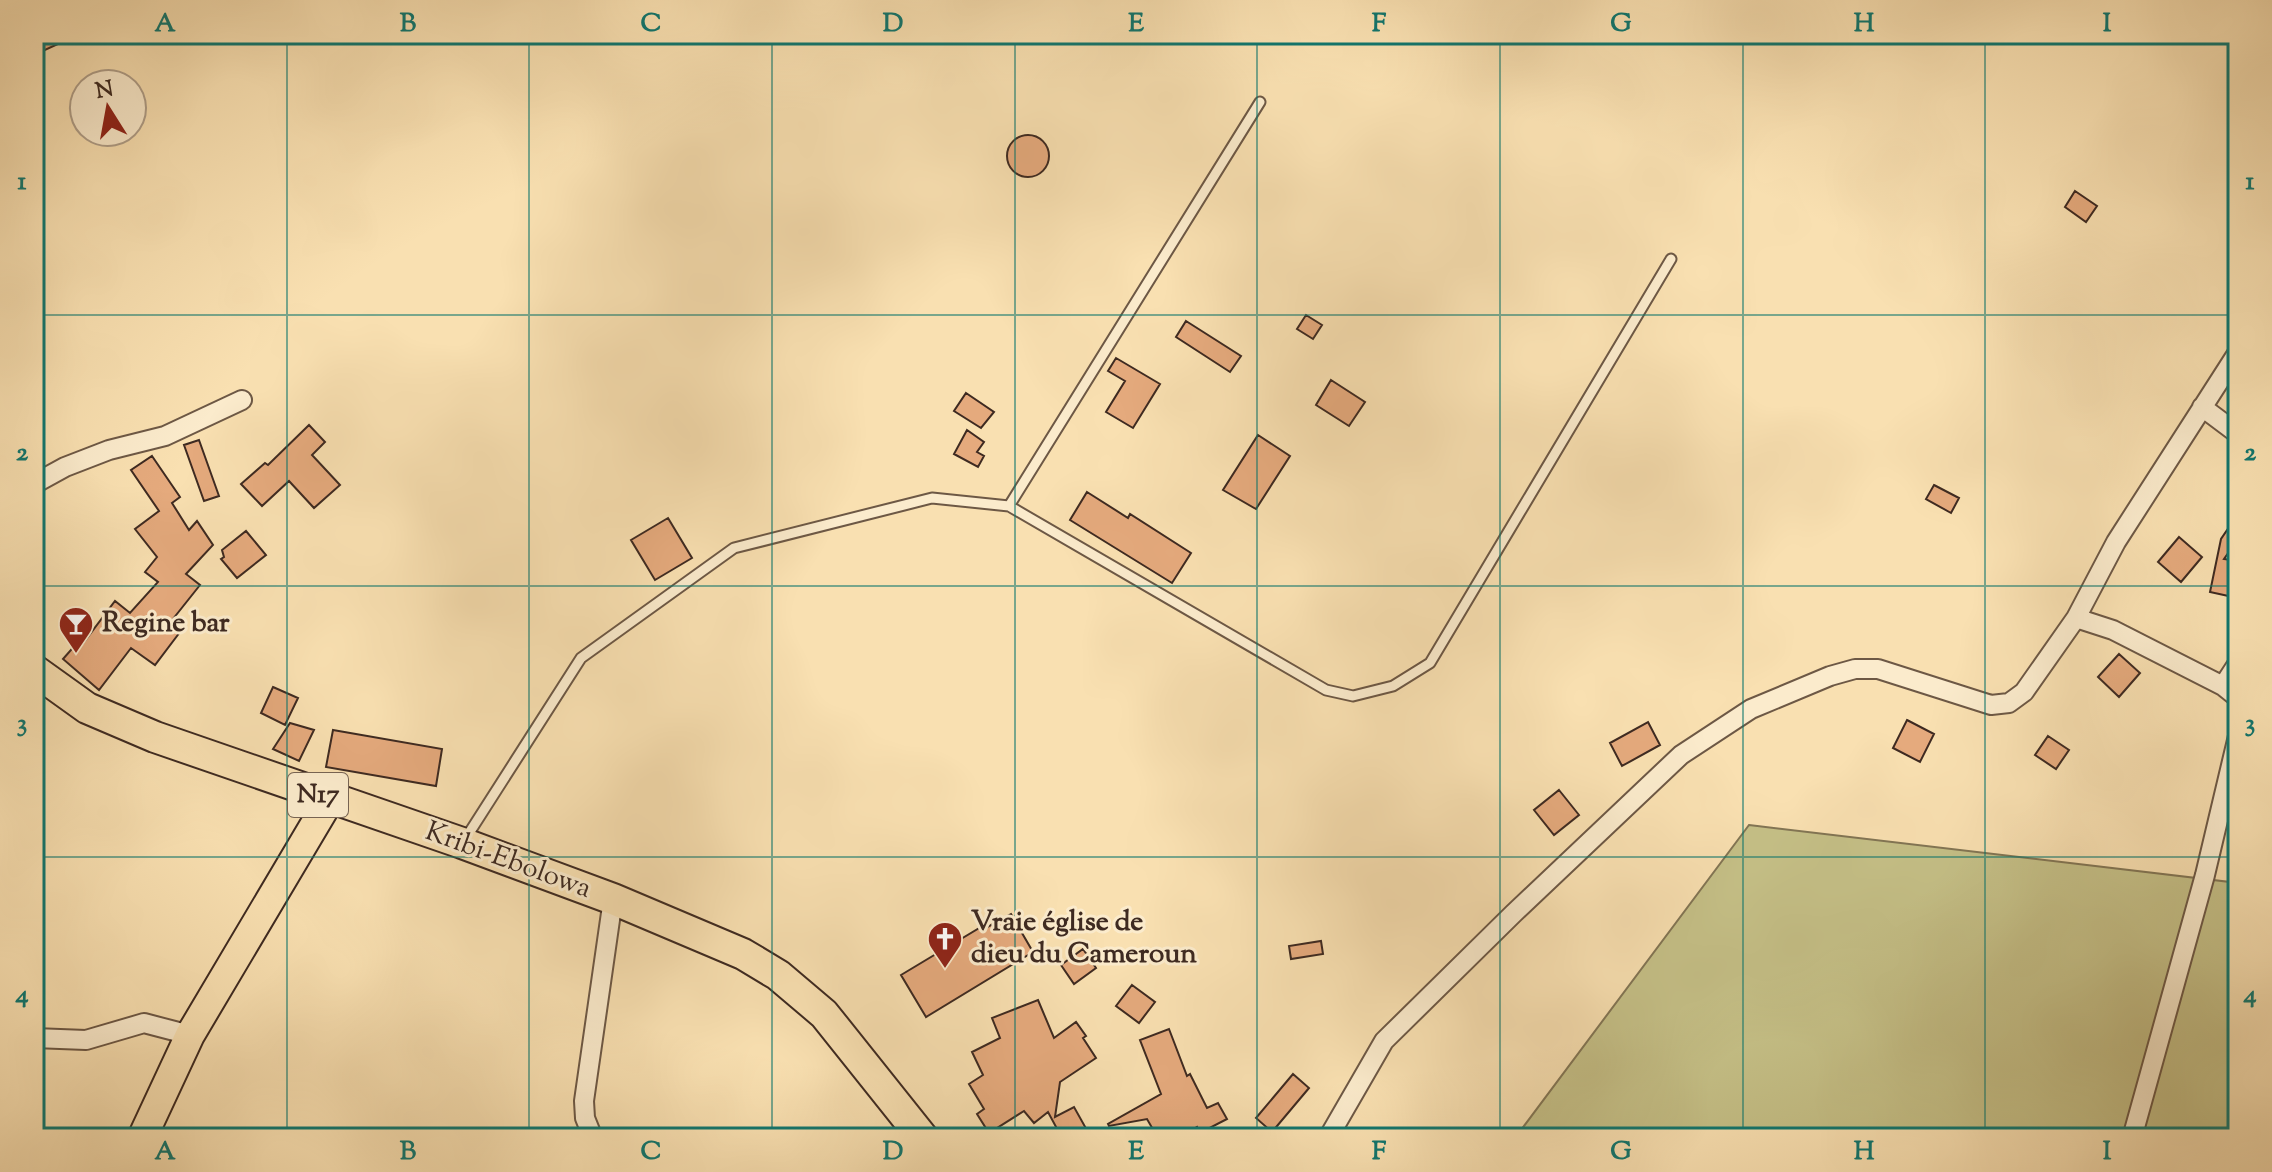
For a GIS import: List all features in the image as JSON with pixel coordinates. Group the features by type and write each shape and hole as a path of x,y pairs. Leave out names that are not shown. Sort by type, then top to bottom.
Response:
{"highway":[{"name":"Kribi-Ebolowa","path":"34,670 87,708 155,737 462,843 613,899 743,954 778,975 824,1014 923,1138"}],"main road":[{"path":"142,1138 190,1035 330,799"}],"street":[{"path":"1328,1138 1384,1041 1681,755 1751,709 1830,676 1855,669 1878,669 1991,705 2009,703 2024,692 2076,618 2116,542 2238,352"},
{"path":"34,484 65,467 109,450 165,436 242,400"},
{"path":"2202,407 2238,434"},
{"path":"2076,618 2113,630 2223,686 2238,698"},
{"path":"2223,686 2238,663"},
{"path":"2132,1138 2205,875 2238,736"},
{"path":"593,1138 585,1118 584,1101 613,899"},
{"path":"34,1038 86,1040 144,1023 190,1035"}],"lane":[{"path":"1009,506 1260,102"},
{"path":"462,843 581,658 734,548 932,498 1009,506 1326,690 1353,696 1393,686 1430,663 1671,259"}],"shaded area":[{"path":"1749,825 2238,883 2238,1138 1515,1138"}],"building":[{"path":"34,34 54,34 58,44 34,55"},
{"path":"1028,135 1043,141 1049,156 1043,171 1028,177 1013,171 1007,156 1013,141"},
{"path":"2075,191 2097,206 2086,222 2065,207"},
{"path":"1306,315 1322,325 1313,339 1297,329"},
{"path":"1186,321 1241,356 1230,372 1176,337"},
{"path":"1116,358 1160,384 1133,428 1106,412 1125,381 1108,371"},
{"path":"1331,380 1365,402 1349,426 1316,405"},
{"path":"966,393 994,412 981,428 954,411"},
{"path":"309,425 325,442 312,455 340,485 314,508 289,481 262,506 241,484 265,463 268,465"},
{"path":"967,430 984,442 977,452 984,456 978,467 954,454"},
{"path":"1258,435 1290,456 1256,509 1223,490"},
{"path":"199,440 219,496 204,501 184,445"},
{"path":"152,456 180,497 172,503 189,530 197,521 213,545 186,574 200,585 169,624 180,632 155,665 131,648 99,690 63,659 77,643 81,646 115,601 130,613 158,582 145,572 157,557 135,529 159,511 131,470"},
{"path":"1934,485 1959,498 1951,513 1926,499"},
{"path":"1087,492 1128,518 1130,514 1191,553 1172,583 1070,520"},
{"path":"2238,514 2238,539 2224,559 2238,561 2233,597 2210,592 2221,539"},
{"path":"668,518 692,558 655,580 631,540"},
{"path":"246,531 266,555 237,578 221,559 224,557 222,550"},
{"path":"2179,537 2202,557 2181,582 2158,562"},
{"path":"2119,654 2140,673 2119,697 2098,677"},
{"path":"273,687 298,698 285,725 261,713"},
{"path":"1907,720 1934,734 1920,762 1893,748"},
{"path":"1648,722 1660,745 1622,766 1610,743"},
{"path":"290,723 314,730 299,761 273,749"},
{"path":"333,730 442,749 436,786 326,767"},
{"path":"2048,736 2069,750 2056,769 2035,755"},
{"path":"1559,790 1579,815 1554,835 1534,810"},
{"path":"1011,914 1033,952 926,1017 901,975 981,927 982,930"},
{"path":"1321,941 1323,954 1291,959 1289,946"},
{"path":"1083,949 1096,968 1074,984 1061,965"},
{"path":"1132,985 1155,1002 1139,1023 1116,1006"},
{"path":"1038,1000 1054,1038 1076,1022 1096,1058 1060,1082 1055,1117 1074,1107 1088,1132 1076,1138 1062,1138 1048,1112 1034,1123 1024,1111 989,1133 977,1114 984,1109 969,1084 983,1075 972,1052 1000,1038 992,1018"},
{"path":"1169,1029 1187,1076 1190,1074 1207,1108 1218,1103 1227,1119 1200,1133 1197,1127 1179,1138 1158,1138 1147,1119 1109,1126 1161,1094 1140,1040"},
{"path":"1293,1074 1309,1088 1272,1132 1256,1118"}],"place":[{"name":"Regine bar","path":"76,655"},
{"name":"Vraie église de dieu du Cameroun","path":"945,970"}]}
